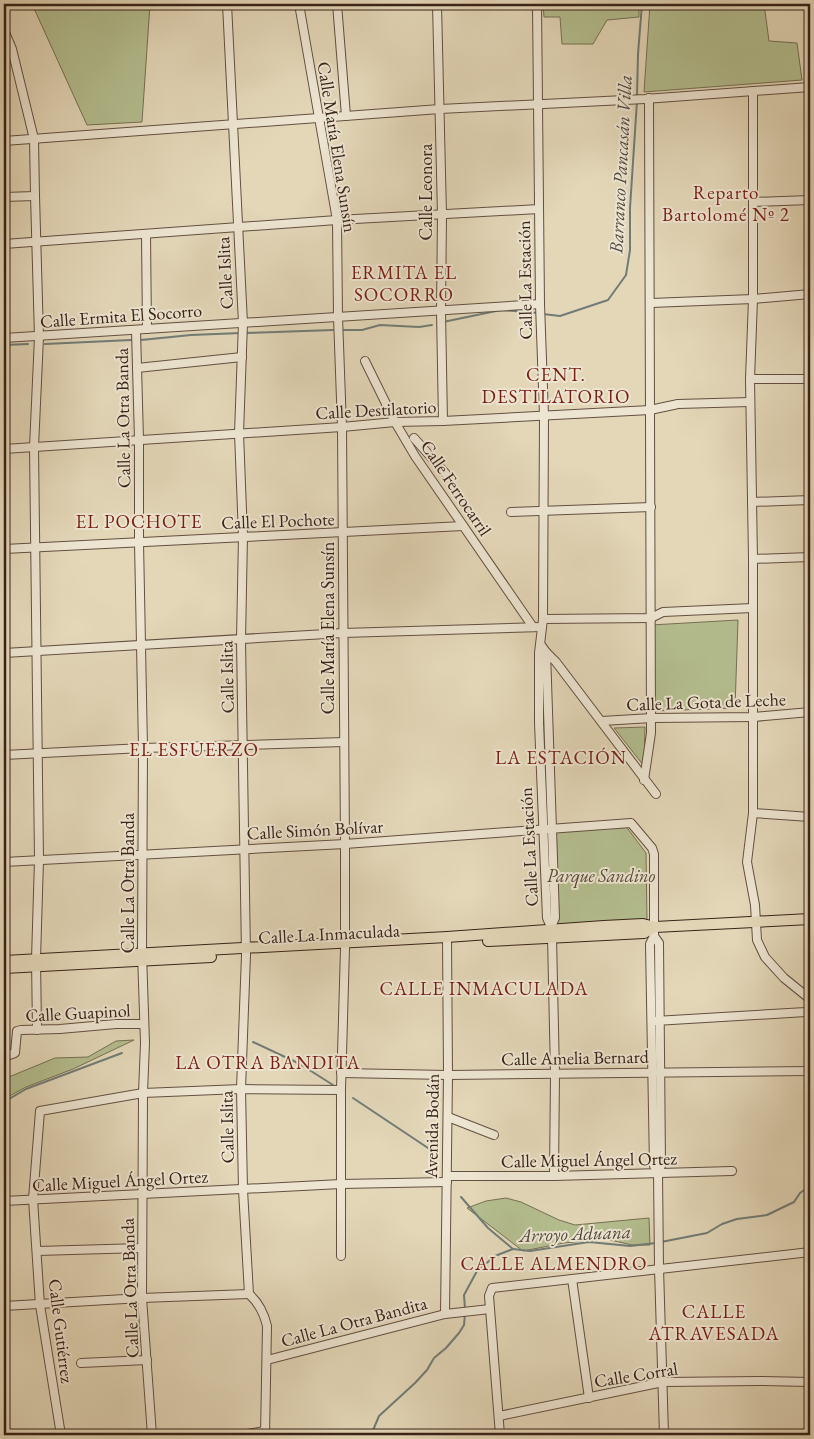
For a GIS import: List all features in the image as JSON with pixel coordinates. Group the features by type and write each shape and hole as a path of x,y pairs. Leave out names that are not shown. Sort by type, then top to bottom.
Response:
{"main road":[{"name":"Calle La Inmaculada","path":"4,961 82,960 499,937 552,931 604,930 642,924 655,932 756,922 810,919"},
{"name":"Calle La Inmaculada","path":"4,968 36,962"}],"street":[{"name":"Calle Islita","path":"227,4 243,330 239,433 242,536 241,640 246,951 241,1089 243,1190 249,1294"},
{"name":"Calle María Elena Sunsín","path":"299,4 336,220 342,427 345,945 340,1090 341,1256"},
{"path":"337,4 346,116"},
{"name":"Calle Leonora","path":"437,4 442,215 443,421"},
{"name":"Calle La Estación","path":"537,4 540,104 540,306 544,416 542,650 539,723 547,918 552,931"},
{"path":"4,30 5,39 12,49 34,139 36,196 39,337 34,447 39,860 36,962 37,1030"},
{"path":"4,141 346,116 647,99 810,87"},
{"path":"753,91 753,299 750,402 754,717 753,813 747,862 755,905 757,940 765,957 784,978 810,999"},
{"path":"644,780 652,718 651,303 647,99"},
{"path":"4,197 36,196"},
{"path":"753,202 810,200"},
{"path":"4,244 336,220 539,209"},
{"path":"146,234 147,329"},
{"path":"651,303 753,299 810,294"},
{"name":"Calle Ermita El Socorro","path":"4,338 147,329 243,330 338,317 540,306"},
{"name":"Calle La Otra Banda","path":"136,330 142,646 142,957 145,1043 142,1298 152,1435"},
{"path":"138,368 242,357"},
{"name":"Calle Ferrocarril","path":"365,361 395,422 415,456 533,626"},
{"path":"750,379 810,379"},
{"name":"Calle Destilatorio","path":"4,449 395,422 650,410 678,404 750,402"},
{"path":"412,422 415,456"},
{"path":"414,438 446,474"},
{"path":"752,502 810,500"},
{"path":"511,512 651,507"},
{"name":"Calle El Pochote","path":"4,549 463,526"},
{"path":"753,559 810,557"},
{"path":"4,653 343,633 533,626 542,623 651,618 663,612 753,608"},
{"path":"542,650 556,662 656,794"},
{"name":"Calle La Estación","path":"542,650 548,723 553,829 555,918 552,931 554,1176"},
{"name":"Calle La Gota de Leche","path":"602,721 652,718 754,717 810,712"},
{"path":"539,723 548,723"},
{"path":"4,755 143,748 344,742"},
{"path":"541,779 551,778"},
{"path":"753,813 810,817"},
{"name":"Calle Simón Bolívar","path":"4,862 344,844 627,822 631,823 654,851 655,932"},
{"path":"655,932 659,943 655,977 657,1123 661,1166 658,1173 658,1268 664,1435"},
{"name":"Avenida Bodán","path":"447,940 447,1314"},
{"path":"656,1021 810,1011"},
{"name":"Calle Guapinol","path":"4,1057 15,1053 17,1031 116,1024 144,1024"},
{"name":"Calle Amelia Bernard","path":"341,1073 448,1075 810,1070"},
{"path":"143,1093 241,1089 340,1090"},
{"name":"Calle Gutiérrez","path":"61,1435 40,1305 33,1200 40,1111 143,1093"},
{"path":"448,1117 494,1135"},
{"name":"Calle Miguel Ángel Ortez","path":"4,1201 447,1179 732,1171"},
{"path":"37,1251 142,1248"},
{"path":"488,1435 500,1434 490,1309 490,1291 492,1288 810,1252"},
{"path":"572,1279 589,1398"},
{"path":"4,1306 249,1294 264,1313 267,1326 265,1433 242,1435"},
{"name":"Calle La Otra Bandita","path":"267,1360 447,1314 490,1309"},
{"path":"81,1363 147,1360"},
{"name":"Calle Corral","path":"499,1416 663,1382 810,1382"}],"green space":[{"path":"32,4 150,4 142,122 87,125"},
{"path":"543,4 639,4 639,17 607,20 593,44 562,44 560,17 544,17"},
{"path":"650,4 764,4 769,41 797,43 802,80 644,92"},
{"path":"738,620 735,708 654,711 651,625"},
{"path":"645,727 644,766 614,728"},
{"name":"Parque Sandino","path":"625,825 646,853 647,920 557,926 553,832"},
{"path":"134,1040 73,1069 26,1087 4,1099 4,1079 55,1058 88,1057 116,1041"},
{"path":"506,1198 521,1202 559,1220 575,1225 649,1218 650,1245 632,1245 606,1239 564,1243 523,1251 467,1208 486,1201"}],"waterway":[{"name":"Barranco Pancasán Villa","path":"637,96 642,4"},
{"name":"Barranco Pancasán Villa","path":"543,314 560,316 608,300 626,275 630,250 630,208 637,101"},
{"name":"Barranco Pancasán Villa","path":"443,322 501,310 539,313"},
{"name":"Barranco Pancasán Villa","path":"343,330 362,330 380,325 419,327 432,325"},
{"name":"Barranco Pancasán Villa","path":"245,333 333,330"},
{"name":"Barranco Pancasán Villa","path":"141,340 241,333"},
{"name":"Barranco Pancasán Villa","path":"45,344 131,340"},
{"name":"Barranco Pancasán Villa","path":"4,345 28,344"},
{"path":"253,1042 300,1064 333,1085"},
{"path":"4,1102 26,1089 122,1053"},
{"path":"353,1098 437,1154"},
{"name":"Arroyo Aduana","path":"661,1242 707,1233 722,1224 737,1219 767,1215 794,1202 800,1193 810,1186"},
{"path":"461,1197 488,1228 513,1249"},
{"name":"Arroyo Aduana","path":"465,1309 464,1295 477,1271 495,1256 513,1249 530,1251 589,1242 630,1246 656,1243"},
{"name":"Arroyo Aduana","path":"371,1435 379,1416 415,1383 427,1370 434,1358 459,1333 464,1325 465,1314"}],"district":[{"name":"Reparto Bartolomé Nº 2","path":"726,203"},
{"name":"ERMITA EL SOCORRO","path":"404,283"},
{"name":"CENT. DESTILATORIO","path":"556,385"},
{"name":"EL POCHOTE","path":"139,521"},
{"name":"EL ESFUERZO","path":"194,749"},
{"name":"LA ESTACIÓN","path":"561,757"},
{"name":"CALLE INMACULADA","path":"484,988"},
{"name":"LA OTRA BANDITA","path":"268,1062"},
{"name":"CALLE ALMENDRO","path":"554,1263"},
{"name":"CALLE ATRAVESADA","path":"714,1322"}]}
